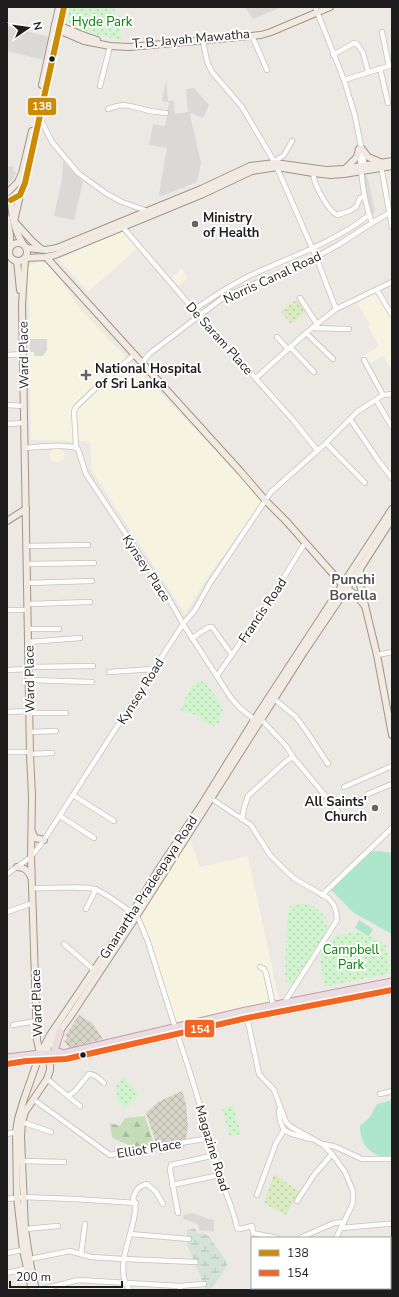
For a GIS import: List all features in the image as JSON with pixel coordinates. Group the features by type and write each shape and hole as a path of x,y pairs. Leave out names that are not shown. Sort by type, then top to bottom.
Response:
{"highway":[{"path":"7,1058 44,1057 66,1059 177,1034 284,1003 392,982"},
{"path":"7,1064 63,1054 175,1027 392,990"},
{"path":"60,1032 55,1048 56,1051 63,1054"}],"main road":[{"path":"14,221 20,195 25,183 56,39 59,7"},
{"path":"25,259 28,254 18,235 9,199 22,173 57,27 64,7"},
{"name":"T. B. Jayah Mawatha","path":"76,38 110,46 129,47 202,39 264,30 320,9 330,7"},
{"name":"T. B. Jayah Mawatha","path":"57,27 85,36 116,43 133,44 252,36 271,32 320,9"},
{"path":"57,27 76,38"},
{"path":"56,39 76,38"},
{"path":"344,169 357,157 361,149 368,157 381,165 392,166"},
{"path":"9,249 12,245 18,243 42,250 52,250 203,194 252,172 276,164 313,173 331,175 381,165 392,161"},
{"path":"7,262 46,257 250,166 276,164 326,170 363,168"},
{"path":"9,199 20,195"},
{"path":"7,218 10,235 10,257 15,261"},
{"path":"14,221 42,250"},
{"path":"46,257 344,587 356,595 365,606"},
{"name":"Ward Place","path":"25,259 22,304 32,796 31,857 37,1040 44,1057"},
{"name":"Ward Place","path":"15,261 22,304"},
{"path":"7,521 26,509"},
{"path":"350,579 392,511"},
{"path":"350,579 360,569 391,523"},
{"path":"360,569 360,584 377,655 392,735"},
{"path":"334,575 350,579 360,584"},
{"name":"Gnanartha Pradeepaya Road","path":"44,1057 48,1047 60,1032 209,797 223,778 272,698 350,579"},
{"path":"31,830 36,838 44,840"},
{"path":"17,867 26,869 32,878"},
{"name":"Gnanartha Pradeepaya Road","path":"44,1057 50,1035 134,914"},
{"path":"32,1290 29,1268 30,1260 20,1197 22,1161 21,1137 22,1122 26,1112 47,1079 50,1070 44,1057"},
{"path":"36,1290 23,1250 16,1132 24,1099 44,1057"}],"street":[{"path":"320,9 333,55 344,80 355,116 361,149 365,196 372,223"},
{"path":"344,80 368,71 390,66 382,32"},
{"path":"252,36 267,70"},
{"path":"202,39 207,61 212,72 242,108 276,164 316,257 336,309"},
{"path":"333,55 356,43 363,54 368,71"},
{"path":"100,86 110,46"},
{"path":"380,68 388,103"},
{"path":"108,109 117,105 124,105 147,111 166,113"},
{"path":"39,116 52,142 78,173 107,194 122,202 147,211"},
{"path":"276,164 284,155 292,141"},
{"path":"381,165 392,227"},
{"path":"313,173 319,192 332,212 337,215 350,212 356,207 360,198 365,196"},
{"name":"Norris Canal Road","path":"142,363 149,354 224,297 316,257 389,213"},
{"name":"Norris Canal Road","path":"194,310 219,292 250,276 327,242 369,215"},
{"name":"De Saram Place","path":"121,224 194,310 293,420 317,450"},
{"path":"256,378 306,332 336,309 392,282"},
{"path":"377,290 392,315"},
{"path":"300,298 317,324"},
{"path":"312,328 349,329"},
{"path":"306,332 333,359"},
{"path":"278,337 314,372"},
{"path":"7,355 23,354"},
{"name":"Kynsey Place","path":"134,355 100,383 76,407 74,411 76,447 80,451 82,464 86,474 169,599 183,624 231,698 240,708 258,720 287,747 338,810"},
{"path":"364,360 383,395 392,394"},
{"name":"Kynsey Road","path":"7,874 31,857 44,840 183,624 195,610 210,583 271,492 358,412 383,395"},
{"path":"376,400 392,427"},
{"path":"7,405 24,406"},
{"path":"350,419 392,478"},
{"path":"7,424 25,423"},
{"path":"326,442 365,484"},
{"path":"25,448 76,447"},
{"name":"Francis Road","path":"217,676 268,603 305,543"},
{"path":"27,546 88,545"},
{"path":"27,564 94,563"},
{"path":"27,583 92,580"},
{"path":"7,610 90,602"},
{"path":"192,638 206,628 212,627 232,655"},
{"path":"28,629 59,629"},
{"path":"28,642 80,638"},
{"path":"377,655 392,652"},
{"path":"7,670 93,666"},
{"path":"109,672 154,669"},
{"path":"29,680 92,682"},
{"path":"272,698 296,717 328,764"},
{"path":"7,712 66,713"},
{"path":"30,732 56,731"},
{"path":"7,752 52,753"},
{"path":"242,819 248,796 285,762 294,757"},
{"path":"344,787 392,766"},
{"path":"357,804 368,794 392,784"},
{"path":"73,795 114,821"},
{"path":"209,797 251,825 270,855 286,871 295,879 328,898 334,905 336,920 284,1003"},
{"path":"60,816 94,838"},
{"path":"322,895 392,828"},
{"path":"32,888 46,889 81,887 96,889 134,914 139,920 148,942 175,1027"},
{"path":"86,910 96,889"},
{"path":"7,912 33,903"},
{"path":"64,944 94,970"},
{"path":"260,967 266,973 273,1006"},
{"path":"247,1014 260,1074 272,1087 286,1122 291,1127 322,1144 332,1154 344,1172 353,1191 352,1203 336,1237"},
{"path":"13,1025 36,1022"},
{"name":"Magazine Road","path":"177,1034 186,1059 237,1228 240,1229 252,1226 253,1233 272,1237"},
{"path":"68,1096 75,1091 89,1074 97,1076 104,1083"},
{"path":"47,1079 80,1106"},
{"path":"380,1094 392,1092"},
{"name":"Elliot Place","path":"33,1099 110,1155 204,1139 209,1134"},
{"path":"278,1102 280,1121 284,1130 292,1134 315,1140"},
{"path":"22,1122 51,1132"},
{"path":"257,1195 276,1144 284,1130"},
{"path":"7,1134 16,1132"},
{"path":"322,1144 336,1147 362,1159 392,1159"},
{"path":"297,1201 314,1175 332,1154"},
{"path":"178,1213 172,1184 170,1170 171,1165 214,1155"},
{"path":"22,1161 64,1162"},
{"path":"172,1184 220,1175"},
{"path":"130,1290 125,1283 124,1259 136,1212 136,1203 133,1198 136,1190 147,1184 156,1192 163,1204"},
{"path":"7,1199 20,1197 136,1203"},
{"path":"302,1237 334,1223 344,1222"},
{"path":"81,1254 85,1224"},
{"path":"341,1228 392,1224"},
{"path":"25,1229 58,1226"},
{"path":"130,1234 189,1239"},
{"path":"7,1253 23,1250"},
{"path":"30,1260 70,1252 91,1257 196,1262"},
{"path":"7,1272 29,1268"},
{"path":"39,1290 78,1280 180,1288 204,1284"}],"shaded area":[{"path":"245,7 282,7 253,19"},
{"path":"7,26 49,37 44,60 7,51"},
{"path":"166,80 168,101 174,101 175,114 188,112 186,89 194,88 209,105 203,118 191,113 190,115 201,163 197,182 160,197 159,194 167,148 149,145 153,124 165,126 169,102 162,101"},
{"path":"63,161 83,182 74,220 54,216 62,179"},
{"path":"8,166 14,167 13,171 16,172 14,178 7,184"},
{"path":"367,175 375,211 372,215 363,176"},
{"path":"122,231 137,249 88,292 59,259"},
{"name":"National Hospital of Sri Lanka","path":"41,261 48,263 80,309 263,500 209,575 185,614 92,471 90,441 31,440 27,271 30,265"},
{"path":"182,268 187,278 179,286 172,278"},
{"path":"377,291 392,316 392,371 383,356 367,365 362,357 379,346 368,327 370,325 357,303"},
{"path":"30,339 47,339 47,350 43,356 34,356 34,352 29,352"},
{"path":"57,448 62,450 64,455 62,460 57,462 52,460 50,455 52,450"},
{"path":"189,837 200,867 248,856 279,1000 176,1022 139,915"},
{"path":"79,1015 92,1023 103,1039 69,1048 64,1041 68,1037 65,1036"},
{"path":"182,1091 186,1104 188,1127 184,1149 160,1154 146,1113 158,1102"},
{"path":"192,1213 207,1218 206,1219 214,1220 214,1232 199,1230 198,1224 183,1219 184,1215"}],"green space":[{"name":"Hyde Park","path":"69,7 114,7 122,40 86,32 75,27 68,20"},
{"path":"297,299 307,311 291,324 281,312"},
{"path":"198,680 207,684 222,707 223,714 218,723 212,727 201,720 197,715 184,712 180,709 190,689"},
{"path":"379,851 392,853 392,934 354,913 330,889 369,852"},
{"path":"303,903 312,905 326,917 323,921 329,929 293,985 285,981 287,921 290,906"},
{"path":"359,920 373,929 369,936 355,928"},
{"name":"Campbell Park","path":"362,930 386,945 391,973 324,987 320,957 335,936"},
{"path":"124,1077 139,1095 126,1109 116,1098 117,1092 114,1088"},
{"path":"392,1100 392,1158 373,1153 368,1149 362,1139 360,1126 370,1117 377,1104"},
{"path":"233,1105 241,1134 230,1137 222,1109"},
{"path":"145,1116 154,1144 144,1148 115,1153 114,1147 118,1149 127,1148 127,1144 112,1138 110,1123 120,1126 125,1118"},
{"path":"274,1174 299,1191 286,1215 264,1203"},
{"path":"194,1228 198,1233 208,1235 225,1259 227,1265 221,1276 209,1290 206,1290 187,1244 187,1230"}],"transit line":[{"name":"138","path":"11,200 20,195 25,183 64,7"},
{"name":"154","path":"7,1064 26,1061 66,1059 247,1018 392,990"}],"place":[{"name":"Ministry of Health","path":"195,224"},
{"name":"National Hospital of Sri Lanka","path":"86,375"},
{"name":"All Saints' Church","path":"375,808"}],"district":[{"name":"Punchi Borella","path":"353,588"}]}
